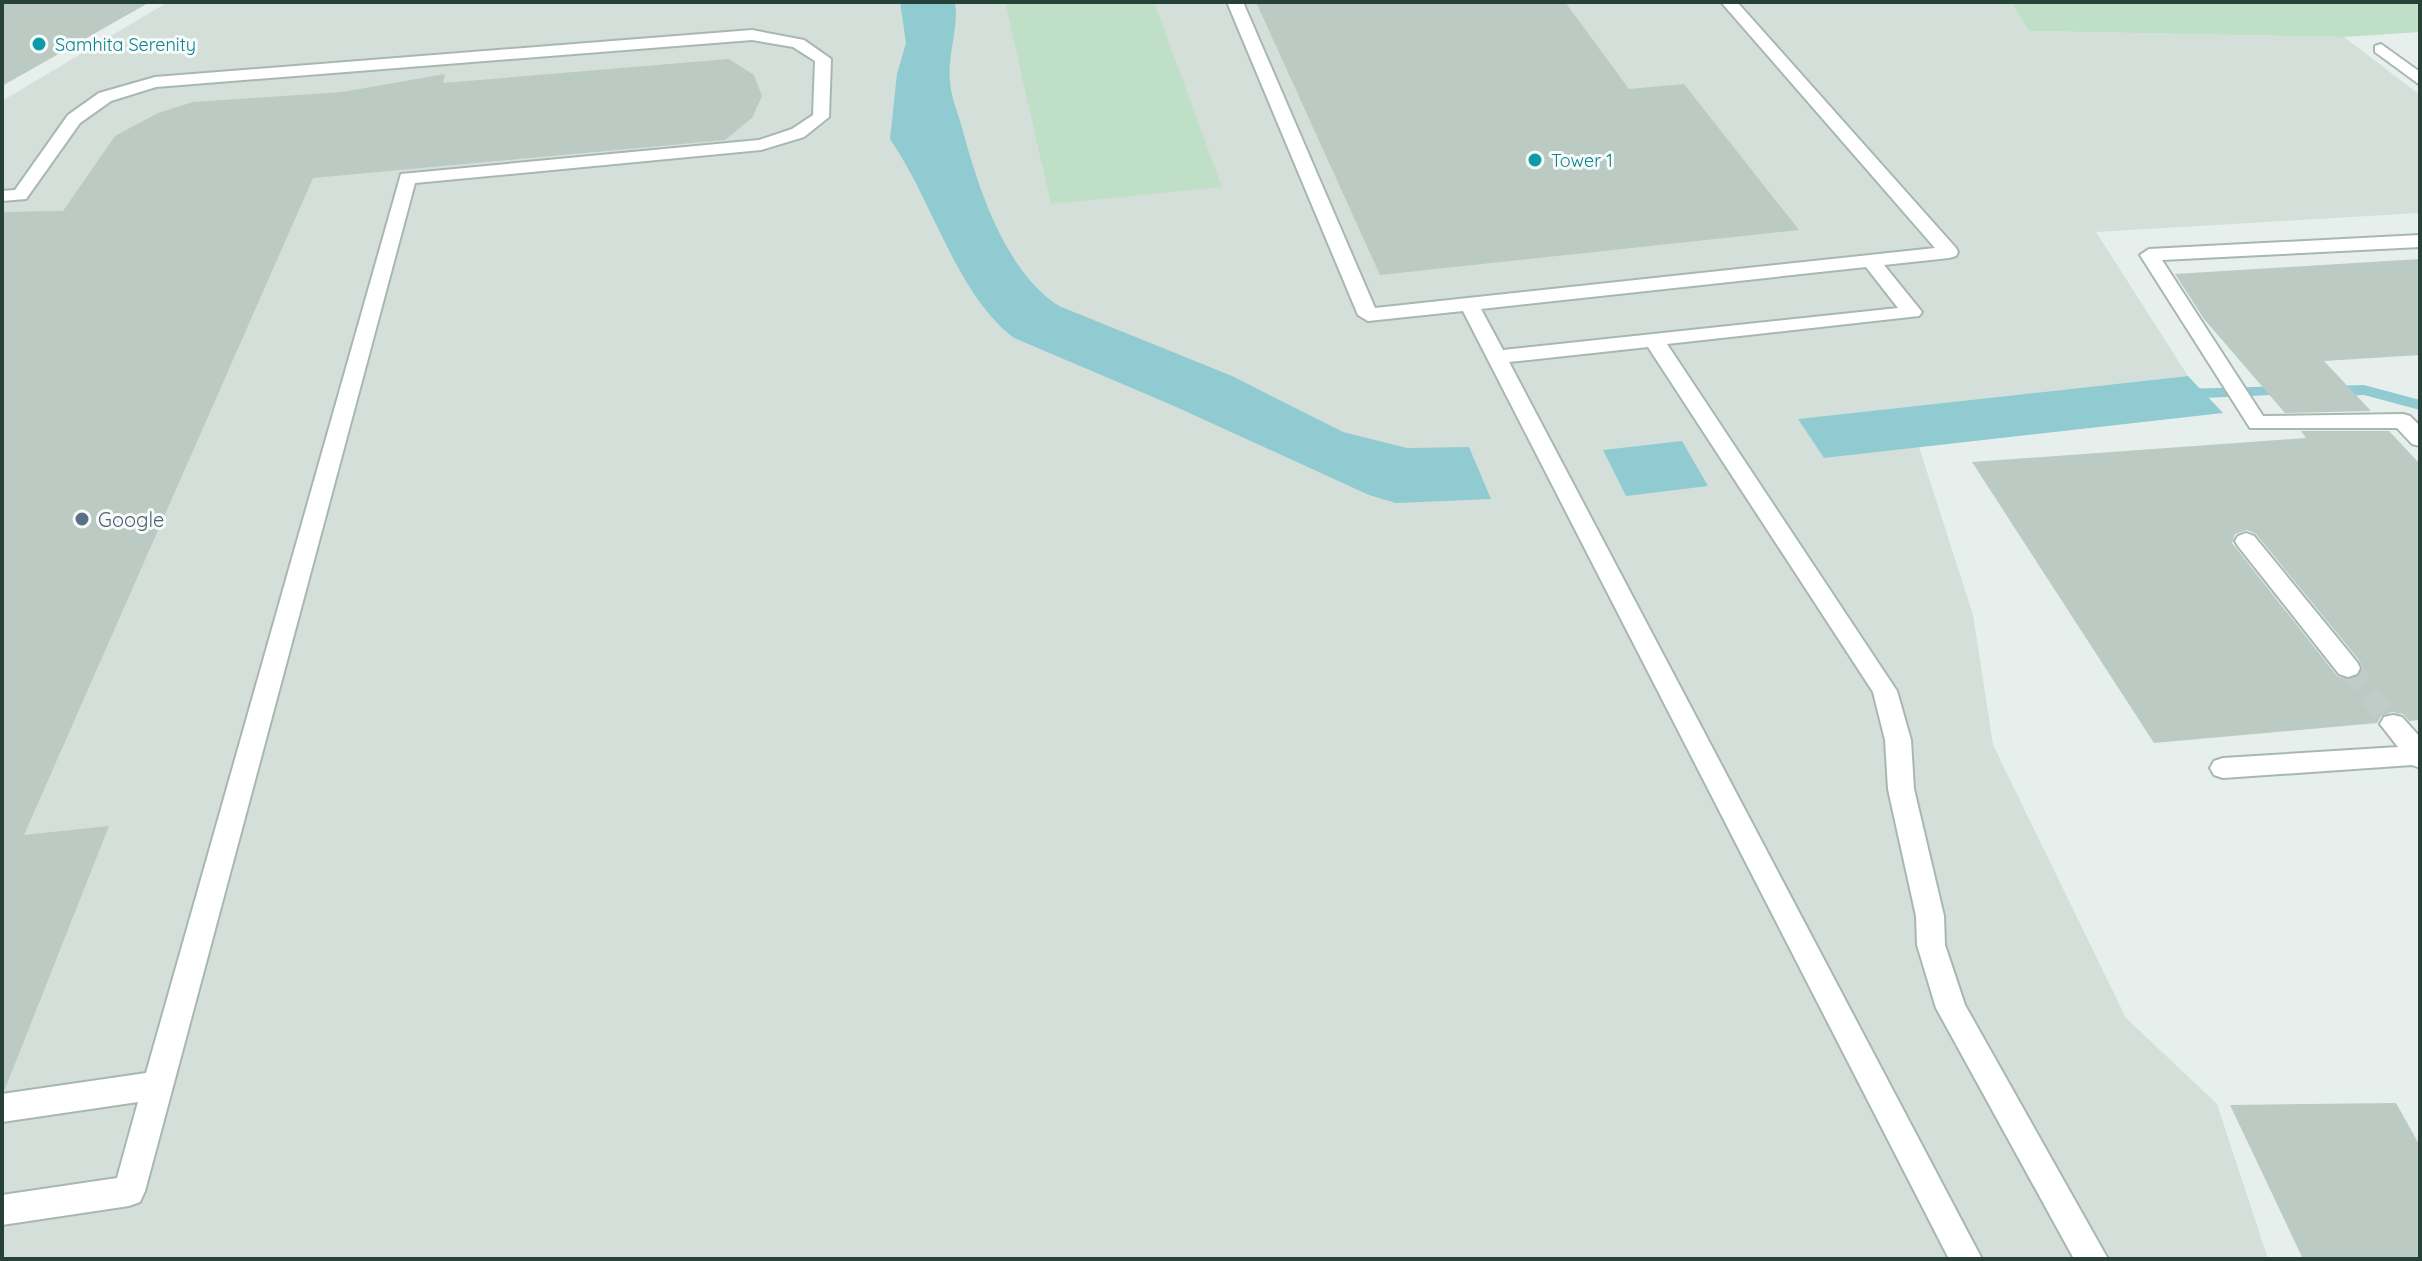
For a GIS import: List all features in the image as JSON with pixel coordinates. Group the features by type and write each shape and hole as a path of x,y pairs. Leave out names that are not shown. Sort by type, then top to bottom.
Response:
{"street":[{"path":"1235,2 1368,315 1949,252 1729,2"},
{"path":"2,196 20,195 74,119 105,97 155,82 752,35 798,43 823,59 821,117 798,133 761,145 407,178 129,1191 2,1210"},
{"path":"2381,49 2420,80"},
{"path":"2420,241 2149,255 2257,423 2403,421 2420,439"},
{"path":"1496,357 1912,312 1870,260"},
{"path":"1469,304 1966,1259"},
{"path":"1654,340 1885,691 1898,740 1901,789 1930,916 1931,945 1951,1008 2092,1259"},
{"path":"2246,541 2348,668"},
{"path":"2393,724 2419,756"},
{"path":"2223,768 2419,756"},
{"path":"2,1108 159,1085"}],"shaded area":[{"path":"168,2 2011,2 2029,31 2344,37 2420,95 2420,213 2096,232 2188,376 1799,419 1824,458 1919,447 1973,615 1993,745 2126,1018 2217,1104 2268,1259 2,1259 2,101"}],"green space":[{"path":"1005,2 1154,2 1222,187 1051,204"},
{"path":"2011,2 2420,2 2420,32 2344,37 2029,31"}],"water":[{"path":"900,2 955,2 950,62 954,103 975,173 995,224 1008,249 1040,291 1059,306 1232,376 1343,432 1407,448 1469,447 1491,499 1396,503 1369,495 1174,406 1014,338 976,297 960,272 890,139 897,74 906,43"},
{"path":"2188,376 2223,413 1824,458 1798,419"},
{"path":"1682,441 1708,486 1626,496 1603,450"}],"building":[{"name":"Samhita Serenity","path":"2,2 150,2 2,86"},
{"name":"Tower 1","path":"1256,2 1565,2 1629,89 1684,84 1799,230 1380,275"},
{"name":"Google","path":"729,59 754,75 762,96 752,118 725,140 313,178 24,835 109,826 5,1089 2,1089 2,212 63,211 115,136 158,113 193,102 342,92 445,74 443,83"},
{"path":"2420,259 2420,355 2324,361 2371,411 2285,413 2204,319 2175,274"},
{"path":"2301,431 2389,431 2420,464 2420,720 2409,721 2403,714 2392,712 2381,716 2377,723 2154,743 1972,462 2306,438","holes":["2247,530 2256,534 2359,660 2363,669 2358,677 2347,680 2337,676 2232,543 2235,534"]},
{"path":"2396,1103 2420,1146 2420,1259 2303,1259 2230,1105"}],"waterway":[{"path":"2329,391 2364,390 2420,405"},
{"path":"2181,394 2291,391"}],"tunnel":[{"path":"2348,668 2393,724"}],"place":[{"name":"Samhita Serenity","path":"39,44"},
{"name":"Tower 1","path":"1535,160"},
{"name":"Google","path":"82,519"}]}
